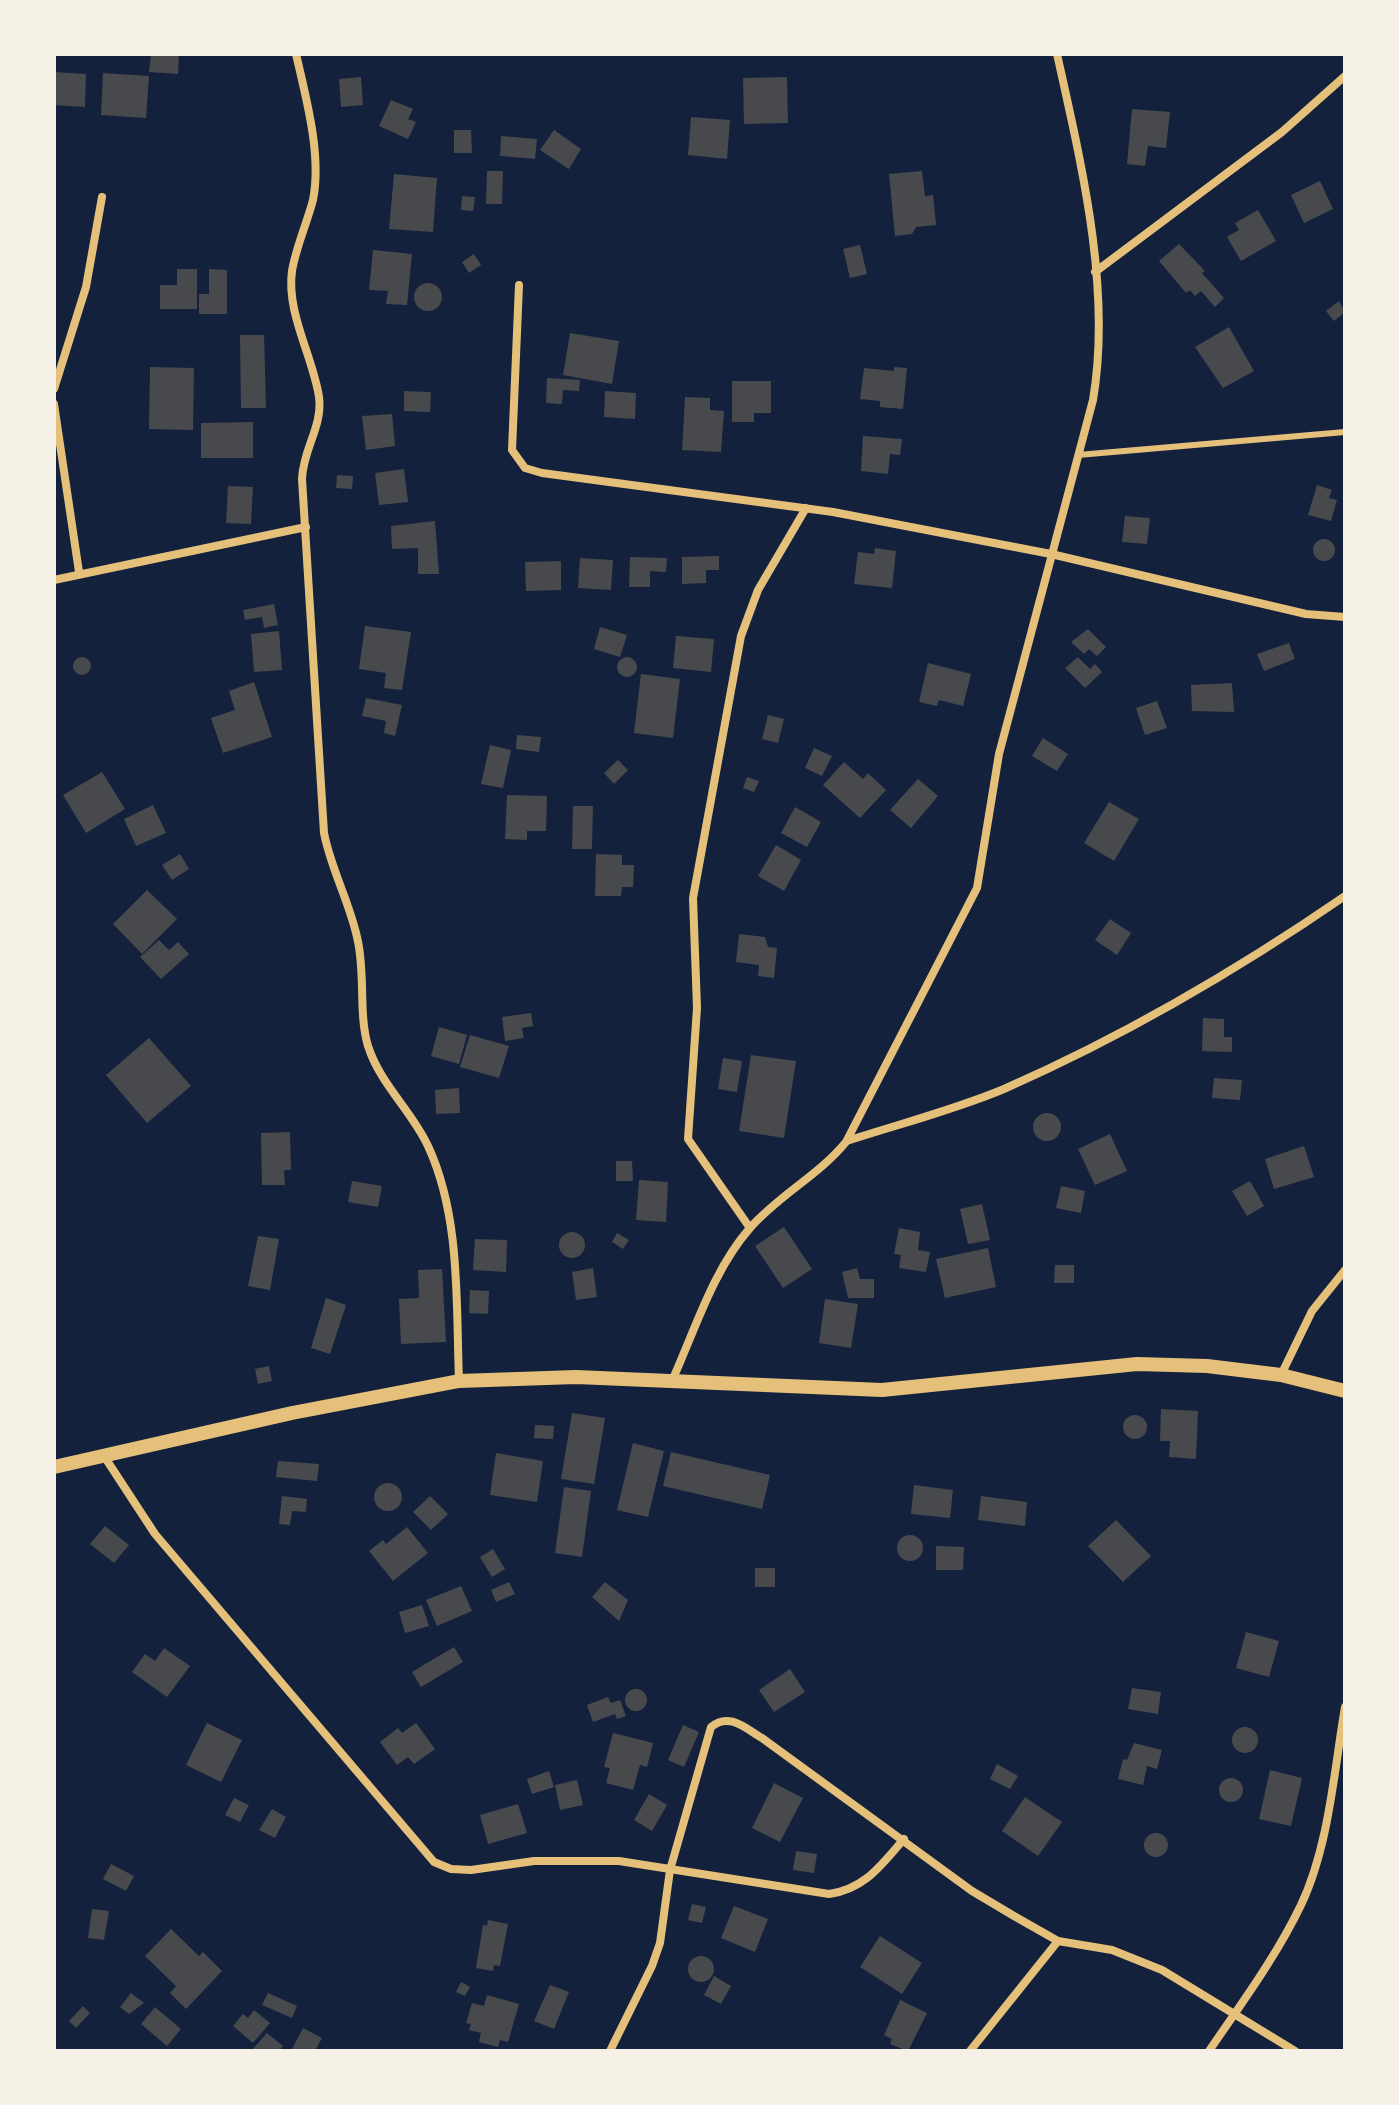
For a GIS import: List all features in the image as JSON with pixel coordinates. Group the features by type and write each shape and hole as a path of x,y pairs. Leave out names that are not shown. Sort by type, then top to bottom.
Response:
{"street":[{"path":"296,54 312,123 314,196 292,271 320,413 302,463 324,833 330,866 358,938 367,1043 374,1062 427,1143 441,1177 450,1219 459,1381"},
{"path":"672,1381 714,1286 750,1228 831,1160 846,1142 977,888 999,754 1078,455 1099,363 1095,272 1082,167 1057,54"},
{"path":"1095,272 1282,132 1345,76"},
{"path":"54,389 86,287 102,197"},
{"path":"519,285 512,450 525,468 542,473 806,508 1051,554 1306,614 1345,617"},
{"path":"54,404 79,572"},
{"path":"750,1228 688,1139 697,1008 693,898 741,636 758,590 806,508"},
{"path":"54,580 79,572 306,527"},
{"path":"846,1142 1018,1082 1128,1026 1285,937 1345,896"},
{"path":"1281,1375 1312,1311 1345,1270"},
{"path":"54,1467 459,1381 576,1377 882,1390 1137,1364 1207,1366 1281,1375 1345,1391"},
{"path":"104,1456 155,1534 434,1862 451,1869 471,1870 534,1861 619,1861 829,1894 851,1891 868,1879 904,1839"},
{"path":"1209,2051 1302,1903 1319,1845 1345,1707"},
{"path":"610,2051 652,1966 660,1943 670,1870 711,1727 719,1720 730,1719 762,1738 972,1891 1058,1941 1112,1950 1162,1970 1295,2051"},
{"path":"970,2051 1058,1941"}],"lane":[{"path":"1078,455 1345,432"}],"building":[{"path":"151,54 179,54 178,74 149,72"},
{"path":"54,72 86,74 85,107 54,105"},
{"path":"103,73 149,76 146,118 101,115"},
{"path":"361,77 363,105 341,107 339,79"},
{"path":"787,77 788,123 744,124 743,78"},
{"path":"391,100 413,109 408,119 416,122 408,139 379,126"},
{"path":"1132,109 1170,112 1166,148 1148,146 1145,166 1127,164"},
{"path":"691,117 730,120 727,159 688,155"},
{"path":"454,130 471,130 472,153 454,153"},
{"path":"554,130 581,149 569,169 540,150"},
{"path":"501,136 537,139 535,159 500,156"},
{"path":"487,171 503,171 502,204 486,204"},
{"path":"922,171 925,196 933,195 936,225 916,227 912,234 895,236 889,174"},
{"path":"394,174 437,178 433,232 389,229"},
{"path":"1320,181 1333,209 1304,223 1291,195"},
{"path":"462,196 475,197 473,211 461,210"},
{"path":"1258,210 1276,241 1241,261 1227,237 1239,230 1235,223"},
{"path":"1179,244 1205,271 1202,273 1224,298 1215,307 1201,291 1195,296 1190,290 1186,293 1159,261"},
{"path":"860,245 867,274 850,278 843,249"},
{"path":"373,250 412,254 407,305 386,304 388,291 369,290"},
{"path":"474,254 481,265 469,273 462,262"},
{"path":"177,269 197,269 197,309 160,309 160,285 177,285"},
{"path":"209,269 227,270 227,314 199,314 199,294 209,294"},
{"path":"428,283 438,287 442,297 438,307 428,311 418,307 414,297 418,287"},
{"path":"1339,301 1345,312 1334,321 1326,311"},
{"path":"1229,327 1254,371 1223,388 1195,347"},
{"path":"570,333 619,341 612,384 563,375"},
{"path":"240,335 264,335 266,408 241,408"},
{"path":"150,367 194,368 193,430 149,429"},
{"path":"894,367 907,368 903,409 880,407 880,401 860,399 864,368 894,371"},
{"path":"547,378 580,380 579,391 563,390 562,404 546,403"},
{"path":"732,381 771,381 771,413 754,413 754,422 732,422"},
{"path":"404,391 431,392 430,412 404,411"},
{"path":"605,391 636,393 635,419 604,417"},
{"path":"685,397 710,398 710,410 724,411 721,452 682,450"},
{"path":"392,414 395,446 366,450 362,416"},
{"path":"253,422 253,458 201,458 201,423"},
{"path":"863,436 902,439 900,455 890,454 888,474 861,471"},
{"path":"404,469 408,502 379,505 375,473"},
{"path":"337,475 353,476 352,489 336,488"},
{"path":"1317,485 1332,490 1329,498 1337,500 1331,521 1308,515"},
{"path":"228,486 253,487 251,524 226,523"},
{"path":"1125,516 1150,518 1147,544 1122,542"},
{"path":"435,521 439,574 418,574 418,548 392,549 391,526"},
{"path":"1324,539 1332,542 1335,550 1332,558 1324,561 1316,558 1313,550 1316,542"},
{"path":"875,548 896,551 892,588 854,584 858,552 874,554"},
{"path":"719,556 719,570 706,570 706,583 682,584 682,557"},
{"path":"630,557 667,558 666,572 650,571 650,587 629,587"},
{"path":"580,558 613,560 611,590 578,588"},
{"path":"561,561 561,590 526,591 525,562"},
{"path":"274,604 278,625 264,628 262,617 245,620 243,610"},
{"path":"365,626 411,632 402,690 384,688 386,673 359,669"},
{"path":"600,627 627,635 620,657 594,649"},
{"path":"1088,629 1106,647 1097,656 1089,649 1084,654 1071,642"},
{"path":"279,631 282,670 254,672 251,634"},
{"path":"676,636 714,639 711,672 673,668"},
{"path":"1289,643 1295,659 1264,671 1257,654"},
{"path":"82,657 91,666 82,675 73,666"},
{"path":"623,657 631,657 637,667 631,677 623,677 617,671 617,663"},
{"path":"1078,657 1090,669 1095,664 1102,672 1085,688 1065,668"},
{"path":"928,663 971,674 963,706 939,700 937,706 919,702"},
{"path":"641,674 680,679 673,738 634,733"},
{"path":"254,682 272,737 223,753 211,718 235,710 229,691"},
{"path":"1232,683 1234,712 1192,711 1191,685"},
{"path":"366,698 402,705 395,736 384,733 386,721 362,716"},
{"path":"1157,701 1167,728 1145,735 1136,708"},
{"path":"768,715 784,719 778,743 762,739"},
{"path":"517,735 541,737 539,752 516,749"},
{"path":"1043,738 1068,754 1057,771 1032,756"},
{"path":"490,745 511,750 503,788 481,784"},
{"path":"814,748 832,756 822,776 805,768"},
{"path":"618,760 628,770 614,784 604,773"},
{"path":"844,762 863,779 868,773 886,790 860,818 823,785"},
{"path":"102,772 125,809 86,833 63,795"},
{"path":"747,777 759,781 754,792 743,788"},
{"path":"918,779 938,796 911,828 890,810"},
{"path":"507,795 547,796 546,831 527,831 527,840 505,839"},
{"path":"1109,802 1139,819 1114,861 1084,843"},
{"path":"153,805 166,833 136,846 124,819"},
{"path":"573,806 593,806 592,849 572,849"},
{"path":"795,807 821,822 807,847 781,833"},
{"path":"776,845 801,860 784,891 758,876"},
{"path":"180,854 189,869 172,880 162,865"},
{"path":"596,854 622,855 622,865 634,865 633,887 622,887 621,896 595,896"},
{"path":"147,890 177,919 142,954 113,924"},
{"path":"1110,919 1131,933 1117,955 1095,940"},
{"path":"739,934 765,937 768,947 777,948 774,978 758,976 759,965 736,962"},
{"path":"159,940 169,950 178,942 189,954 161,979 140,957"},
{"path":"531,1013 533,1026 522,1028 524,1038 505,1041 502,1017"},
{"path":"1203,1018 1224,1019 1224,1037 1232,1037 1232,1052 1202,1051"},
{"path":"439,1027 467,1035 459,1064 431,1056"},
{"path":"470,1035 509,1046 499,1078 460,1067"},
{"path":"149,1038 191,1086 147,1123 106,1075"},
{"path":"751,1055 796,1061 784,1138 739,1131"},
{"path":"723,1058 742,1061 737,1092 718,1089"},
{"path":"1214,1078 1242,1080 1240,1100 1212,1098"},
{"path":"459,1088 460,1113 436,1114 435,1090"},
{"path":"1047,1113 1057,1117 1061,1127 1057,1137 1047,1141 1037,1137 1033,1127 1037,1117"},
{"path":"290,1132 291,1170 284,1170 285,1185 262,1185 261,1133"},
{"path":"1110,1134 1127,1171 1095,1185 1078,1149"},
{"path":"1304,1146 1314,1177 1274,1189 1265,1159"},
{"path":"616,1161 632,1161 633,1181 616,1181"},
{"path":"639,1180 668,1182 666,1222 636,1220"},
{"path":"352,1181 382,1186 378,1207 348,1202"},
{"path":"1250,1181 1264,1206 1247,1216 1232,1191"},
{"path":"1061,1186 1085,1191 1081,1213 1056,1208"},
{"path":"982,1204 990,1240 968,1244 960,1209"},
{"path":"784,1227 812,1269 783,1288 755,1246"},
{"path":"899,1228 920,1232 918,1250 930,1252 926,1272 899,1268 901,1255 894,1254"},
{"path":"572,1232 581,1236 585,1245 581,1254 572,1258 563,1254 559,1245 563,1236"},
{"path":"617,1233 629,1240 623,1249 612,1242"},
{"path":"258,1236 279,1239 270,1290 248,1286"},
{"path":"475,1239 507,1240 506,1272 473,1270"},
{"path":"988,1248 996,1287 945,1298 936,1259"},
{"path":"1055,1265 1074,1265 1074,1283 1054,1283"},
{"path":"593,1268 597,1297 576,1300 572,1272"},
{"path":"857,1268 860,1279 874,1279 874,1298 848,1298 842,1272"},
{"path":"442,1269 446,1342 401,1344 399,1299 419,1298 418,1270"},
{"path":"470,1290 489,1291 488,1314 469,1313"},
{"path":"326,1298 346,1305 330,1354 311,1348"},
{"path":"825,1299 858,1304 851,1348 819,1343"},
{"path":"269,1366 272,1381 258,1384 255,1369"},
{"path":"1161,1409 1198,1411 1196,1459 1169,1457 1170,1441 1160,1441"},
{"path":"572,1413 605,1418 594,1484 561,1479"},
{"path":"1135,1415 1143,1419 1147,1427 1143,1435 1135,1439 1127,1435 1123,1427 1127,1419"},
{"path":"535,1425 554,1426 553,1439 534,1438"},
{"path":"633,1443 664,1451 648,1517 617,1510"},
{"path":"671,1452 770,1475 762,1509 663,1486"},
{"path":"496,1453 543,1461 537,1502 490,1495"},
{"path":"278,1461 319,1464 317,1481 276,1477"},
{"path":"388,1483 398,1487 402,1497 398,1507 388,1511 378,1507 374,1497 378,1487"},
{"path":"914,1485 953,1490 950,1518 911,1514"},
{"path":"564,1487 591,1491 582,1557 555,1553"},
{"path":"282,1496 307,1499 306,1512 292,1511 290,1525 279,1524"},
{"path":"430,1496 448,1514 431,1530 413,1512"},
{"path":"981,1496 1027,1502 1025,1526 978,1520"},
{"path":"1116,1520 1151,1556 1123,1582 1088,1546"},
{"path":"105,1526 129,1545 114,1563 90,1544"},
{"path":"407,1527 428,1553 393,1581 369,1551 383,1540 386,1544"},
{"path":"910,1535 919,1539 923,1548 919,1557 910,1561 901,1557 897,1548 901,1539"},
{"path":"936,1546 964,1547 963,1570 936,1570"},
{"path":"493,1549 505,1569 492,1577 480,1557"},
{"path":"755,1568 775,1568 775,1587 755,1587"},
{"path":"509,1582 515,1594 496,1602 491,1590"},
{"path":"605,1582 628,1600 619,1621 592,1597"},
{"path":"461,1586 472,1611 437,1626 426,1600"},
{"path":"422,1605 429,1626 405,1633 399,1612"},
{"path":"1246,1632 1279,1641 1269,1677 1236,1668"},
{"path":"454,1647 463,1662 421,1687 412,1672"},
{"path":"164,1648 190,1666 167,1697 132,1672 145,1654 155,1661"},
{"path":"790,1669 805,1692 774,1712 759,1690"},
{"path":"1132,1688 1161,1692 1158,1714 1128,1709"},
{"path":"636,1689 644,1692 647,1700 644,1708 636,1711 628,1708 625,1700 628,1692"},
{"path":"608,1697 611,1703 620,1700 626,1716 617,1719 615,1714 593,1722 587,1705"},
{"path":"207,1723 242,1740 221,1782 186,1765"},
{"path":"416,1723 435,1749 414,1764 408,1757 397,1765 380,1742 398,1728 402,1733"},
{"path":"683,1725 699,1732 684,1767 668,1760"},
{"path":"1245,1727 1254,1731 1258,1740 1254,1749 1245,1753 1236,1749 1232,1740 1236,1731"},
{"path":"613,1733 653,1743 647,1767 640,1765 633,1790 606,1783 610,1768 604,1767"},
{"path":"1134,1743 1162,1750 1157,1769 1147,1766 1143,1785 1118,1779 1123,1759 1127,1760"},
{"path":"997,1764 1018,1776 1010,1789 990,1779"},
{"path":"1270,1770 1302,1778 1291,1826 1259,1819"},
{"path":"549,1771 554,1787 532,1794 527,1779"},
{"path":"1231,1778 1242,1785 1243,1790 1236,1801 1231,1802 1220,1795 1219,1790 1226,1779"},
{"path":"577,1780 583,1805 560,1810 555,1785"},
{"path":"774,1783 803,1798 780,1842 752,1828"},
{"path":"649,1794 667,1805 652,1831 634,1820"},
{"path":"1025,1797 1062,1822 1038,1856 1002,1831"},
{"path":"234,1798 249,1805 240,1822 225,1815"},
{"path":"518,1804 527,1833 488,1844 480,1815"},
{"path":"272,1809 286,1817 275,1838 259,1830"},
{"path":"1156,1833 1164,1837 1168,1845 1164,1853 1156,1857 1148,1853 1144,1845 1148,1837"},
{"path":"796,1851 817,1854 814,1873 793,1870"},
{"path":"111,1864 134,1876 126,1891 103,1879"},
{"path":"692,1904 706,1907 702,1923 688,1920"},
{"path":"734,1906 768,1919 755,1952 721,1938"},
{"path":"92,1909 109,1911 104,1940 88,1938"},
{"path":"488,1920 508,1924 500,1966 494,1965 493,1971 476,1968 483,1925 487,1926"},
{"path":"171,1929 199,1956 203,1952 222,1971 186,2009 170,1993 176,1986 145,1956"},
{"path":"880,1936 922,1963 902,1994 860,1967"},
{"path":"701,1956 711,1959 714,1969 711,1979 701,1982 691,1979 688,1969 691,1959"},
{"path":"714,1976 731,1986 721,2004 704,1995"},
{"path":"461,1982 470,1987 465,1996 456,1992"},
{"path":"550,1985 569,1992 554,2029 534,2021"},
{"path":"131,1993 144,2003 129,2014 120,2007"},
{"path":"268,1993 297,2006 292,2018 262,2005"},
{"path":"487,1995 519,2004 508,2042 500,2040 498,2047 479,2042 481,2033 469,2030 471,2024 466,2023 472,2003 484,2006"},
{"path":"900,2000 927,2013 908,2051 890,2044 892,2039 884,2035"},
{"path":"83,2006 90,2013 76,2028 69,2021"},
{"path":"155,2007 181,2029 167,2046 141,2024"},
{"path":"254,2010 270,2023 253,2043 233,2026 243,2014 248,2018"},
{"path":"303,2028 322,2038 315,2051 292,2049"},
{"path":"267,2033 283,2046 279,2051 251,2051"}]}
